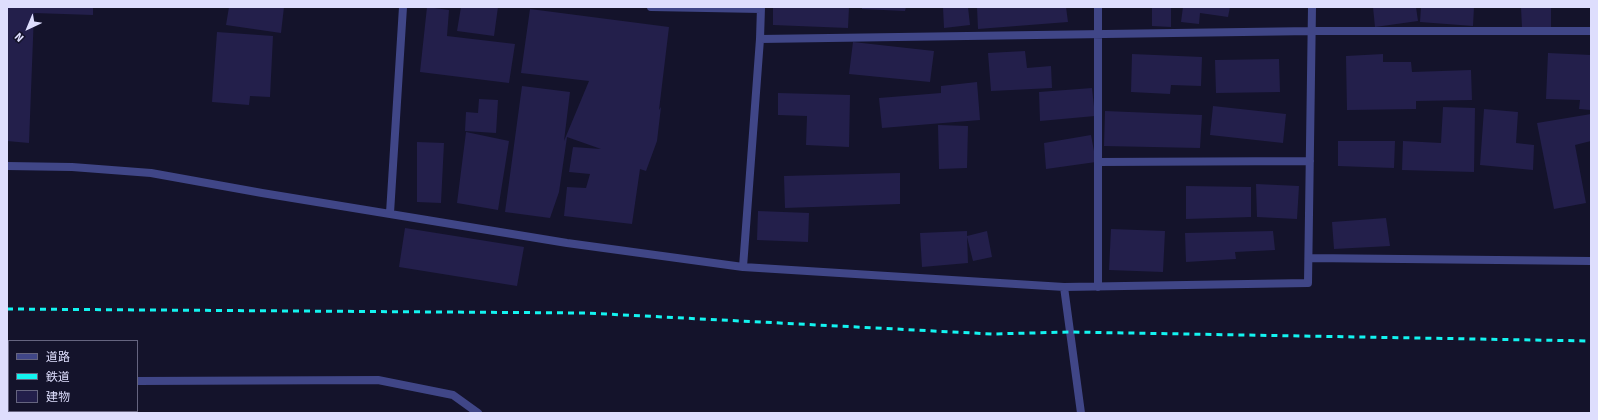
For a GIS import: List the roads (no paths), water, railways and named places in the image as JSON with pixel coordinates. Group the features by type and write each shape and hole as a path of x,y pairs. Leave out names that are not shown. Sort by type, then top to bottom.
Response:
{"street":[{"path":"390,213 404,7"},
{"path":"651,7 761,8 743,267"},
{"path":"1098,7 1098,287"},
{"path":"7,166 72,167 151,173 262,193 567,243 743,267 1064,287 1308,283 1312,7"},
{"path":"760,39 1312,31 1591,31"},
{"path":"1098,162 1310,161"},
{"path":"1308,258 1591,261"},
{"path":"1064,287 1081,413"},
{"path":"138,381 378,380 453,395 478,413"}],"railway":[{"path":"7,309 586,313 992,334 1070,332 1591,341"}]}
